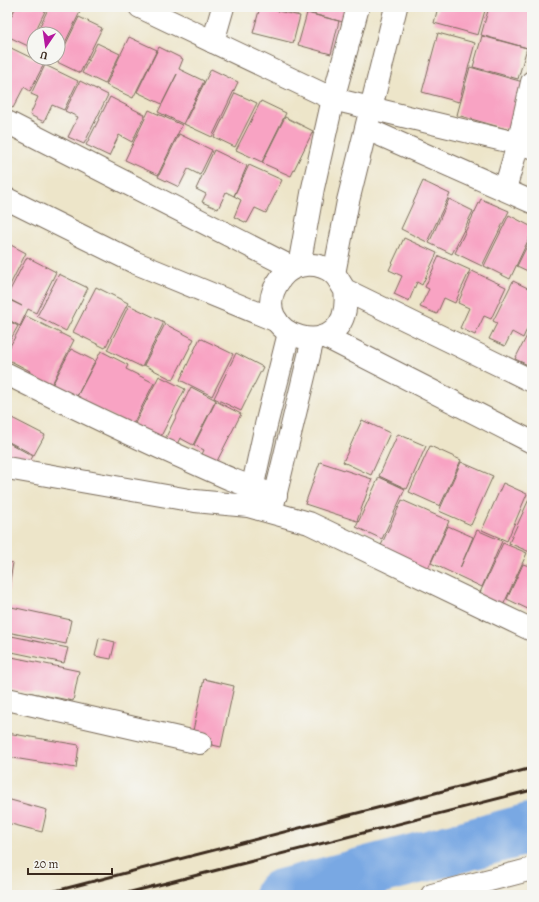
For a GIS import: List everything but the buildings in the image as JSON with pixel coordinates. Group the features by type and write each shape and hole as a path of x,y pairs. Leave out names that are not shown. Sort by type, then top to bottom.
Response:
{"street":[{"path":"140,7 333,99 525,145"},
{"path":"213,42 223,7"},
{"path":"296,267 333,99 358,7"},
{"path":"274,503 319,338 336,328 344,317 347,304 340,282 348,201 396,7"},
{"path":"505,189 525,145 532,82"},
{"path":"7,122 296,267"},
{"path":"367,129 532,202"},
{"path":"7,199 136,263 283,327 300,338 319,338 532,442"},
{"path":"250,497 283,327 272,309 272,297 276,285 283,275 296,267 317,266 340,282 532,381"},
{"path":"7,374 250,497 274,503 309,523 532,630"},
{"path":"7,468 195,501 250,497"},
{"path":"7,699 200,743"},
{"path":"432,895 532,868"}],"waterway":[{"path":"280,895 532,828"}],"railway":[{"path":"40,895 532,768"},
{"path":"119,895 532,790"}]}
